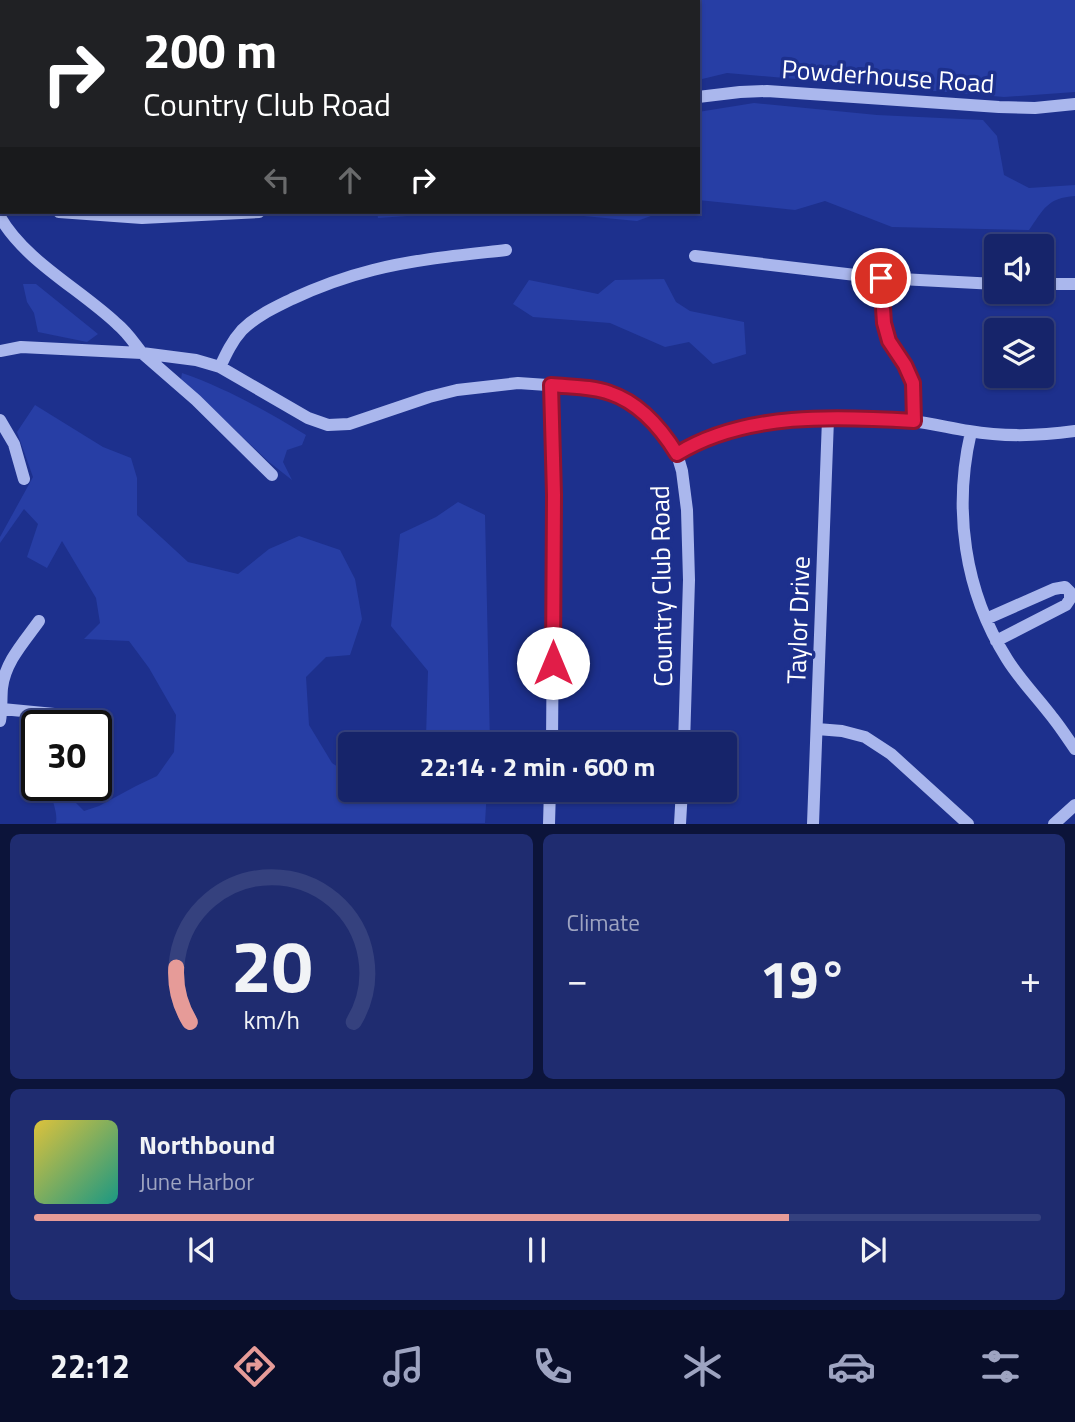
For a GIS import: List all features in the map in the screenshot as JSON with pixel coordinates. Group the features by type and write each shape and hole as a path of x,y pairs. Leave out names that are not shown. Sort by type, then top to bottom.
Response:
{"street":[{"name":"Powderhouse Road","path":"700,97 767,91 999,107 1075,104"},
{"path":"87,214 142,218 221,214"},
{"path":"0,217 7,230 60,279 119,325 142,353 196,400 272,475"},
{"path":"220,367 232,342 255,319 320,286 386,267 506,250"},
{"path":"695,256 881,278 984,283"},
{"path":"881,278 884,323 889,341 913,383 914,421"},
{"path":"1054,284 1075,284"},
{"name":"Country Club Road","path":"0,351 21,347 142,353 196,360 220,367 309,418 338,426 457,390 518,383 591,388 611,393 634,405 666,436 677,454 682,471 687,510 689,580 684,732"},
{"path":"551,385 554,495 552,732"},
{"path":"677,454 706,439 732,430 791,420 862,418 914,421 971,432 1021,436 1075,431"},
{"name":"Taylor Drive","path":"813,824 828,419"},
{"path":"0,420 14,444 24,479"},
{"path":"971,432 962,487 962,522 970,576 986,619 1007,660 1075,749"},
{"path":"986,619 1054,589 1065,587 1070,592 1066,605 996,641"},
{"path":"21,716 1,715 2,688 6,670 39,621"},
{"path":"817,729 842,731 865,737 891,754 968,824"},
{"path":"549,824 550,802"},
{"path":"680,824 681,802"},
{"path":"1054,824 1075,805"}],"shaded area":[{"path":"700,0 1075,0 1075,92 1004,97 727,73 700,80"},
{"path":"754,103 877,115 983,120 997,136 1004,175 1029,188 1075,185 1075,196 1052,202 1029,230 892,227 825,201 795,210 700,200 700,112"},
{"path":"377,214 436,214 378,218"},
{"path":"562,214 656,214 637,221"},
{"path":"664,279 676,302 690,311 744,322 746,354 713,364 689,342 665,347 610,323 533,317 513,304 529,280 598,294 615,280"},
{"path":"23,284 36,284 98,334 87,342 38,332"},
{"path":"182,373 230,393 306,435 302,445 287,450 283,462 292,480 269,462 181,379"},
{"path":"35,405 103,447 131,458 137,478 137,515 188,562 238,574 269,549 299,536 340,550 355,579 362,619 350,655 326,657 306,677 309,725 332,763 338,767 338,802 486,802 485,823 56,823 53,801 74,801 84,811 112,801 157,776 174,752 176,715 149,668 129,641 84,639 100,623 96,598 62,541 47,568 27,557 38,524 24,509 0,543 0,537 33,477 17,432"},
{"path":"458,502 485,515 490,732 426,732 428,671 391,626 400,534 436,517"}],"route":[{"path":"553,663 554,495 551,385 591,388 611,393 634,405 666,436 677,454 706,439 732,430 791,420 862,418 914,421 913,383 889,341 884,323 881,278"}]}
